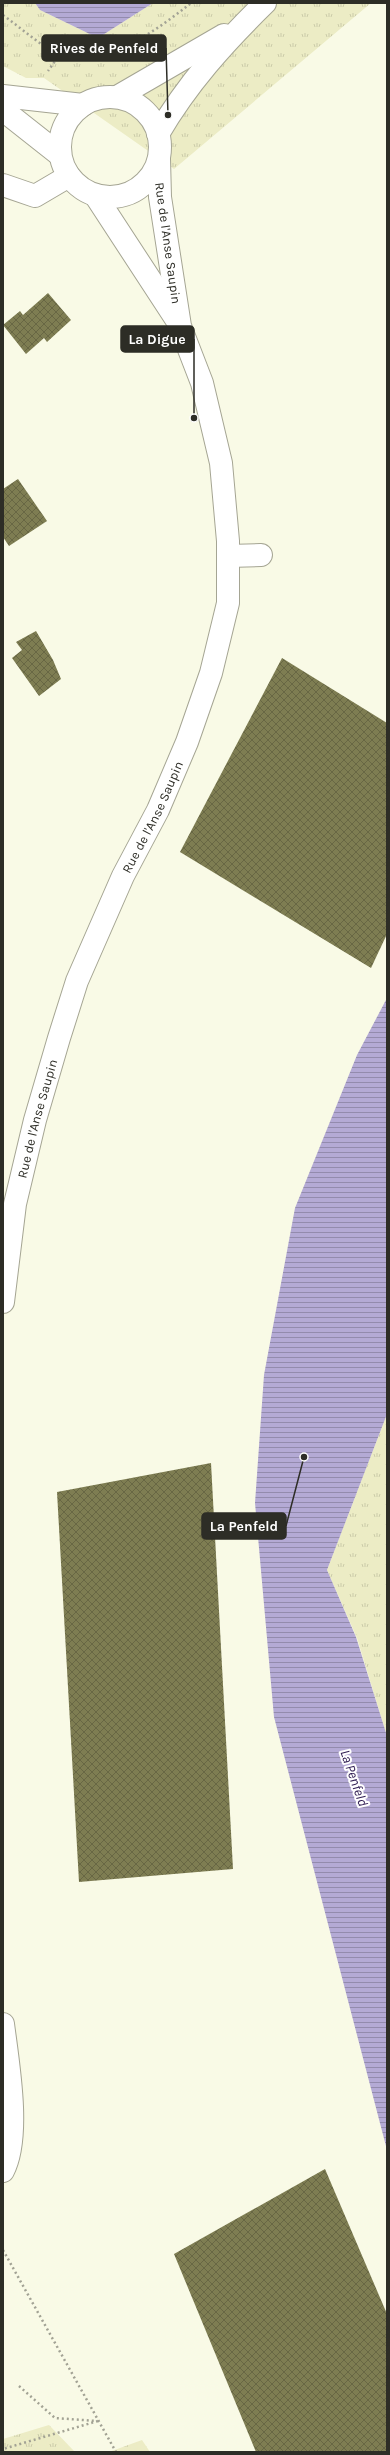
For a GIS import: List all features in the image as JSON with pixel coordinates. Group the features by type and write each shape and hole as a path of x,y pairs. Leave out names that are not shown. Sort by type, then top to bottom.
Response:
{"street":[{"path":"158,134 177,102 195,78 265,3"},
{"path":"116,97 132,102 146,113 156,126 160,143 159,159 152,175 140,188 111,198 95,195 81,187 69,176 60,155 60,142 71,116 83,105 99,99 116,97 246,22"},
{"path":"13,98 83,105"},
{"path":"3,110 60,155"},
{"name":"Rue de l'Anse Saupin","path":"159,159 160,197 180,326"},
{"path":"3,185 35,196 69,176"},
{"name":"Rue de l'Anse Saupin","path":"3,1302 15,1204 35,1120 77,982 122,876 158,810 187,742 204,694 228,603 228,556 221,463 202,383 180,326 95,195"},
{"path":"228,556 261,555"},
{"path":"3,2024 10,2076 12,2136 8,2163 3,2171"}],"path":[{"path":"3,15 58,57 85,59 110,53 163,25 191,3"},
{"path":"13,98 28,82 44,78 58,57"},
{"path":"3,2250 116,2452"},
{"path":"19,2386 55,2418 98,2421"},
{"path":"3,2452 4,2449 98,2421"}],"green space":[{"path":"3,3 35,3 40,10 98,38 153,3 371,3 174,169 44,78 26,78 3,66"},
{"path":"387,1414 387,1736 357,1638 327,1570"},
{"path":"49,2425 75,2452 3,2452 3,2439"},
{"path":"142,2440 150,2452 109,2452"}],"water":[{"path":"35,3 153,3 98,38 40,10"},
{"path":"387,998 387,1414 327,1570 356,1637 387,1736 387,2150 274,1717 255,1503 264,1375 295,1208 357,1055"}],"building":[{"path":"48,293 71,320 47,342 44,338 26,354 3,325 20,311 23,315"},
{"path":"18,479 47,521 9,546 3,537 3,489"},
{"path":"36,631 53,660 61,679 39,696 12,658 22,650 16,642"},
{"path":"282,658 387,723 387,934 371,968 180,852"},
{"path":"211,1463 233,1869 79,1882 57,1492"},
{"path":"325,2169 387,2314 387,2452 256,2452 174,2254"}],"place":[{"name":"Rives de Penfeld","path":"168,115"},
{"name":"La Digue","path":"194,418"},
{"name":"La Penfeld","path":"304,1457"}]}
